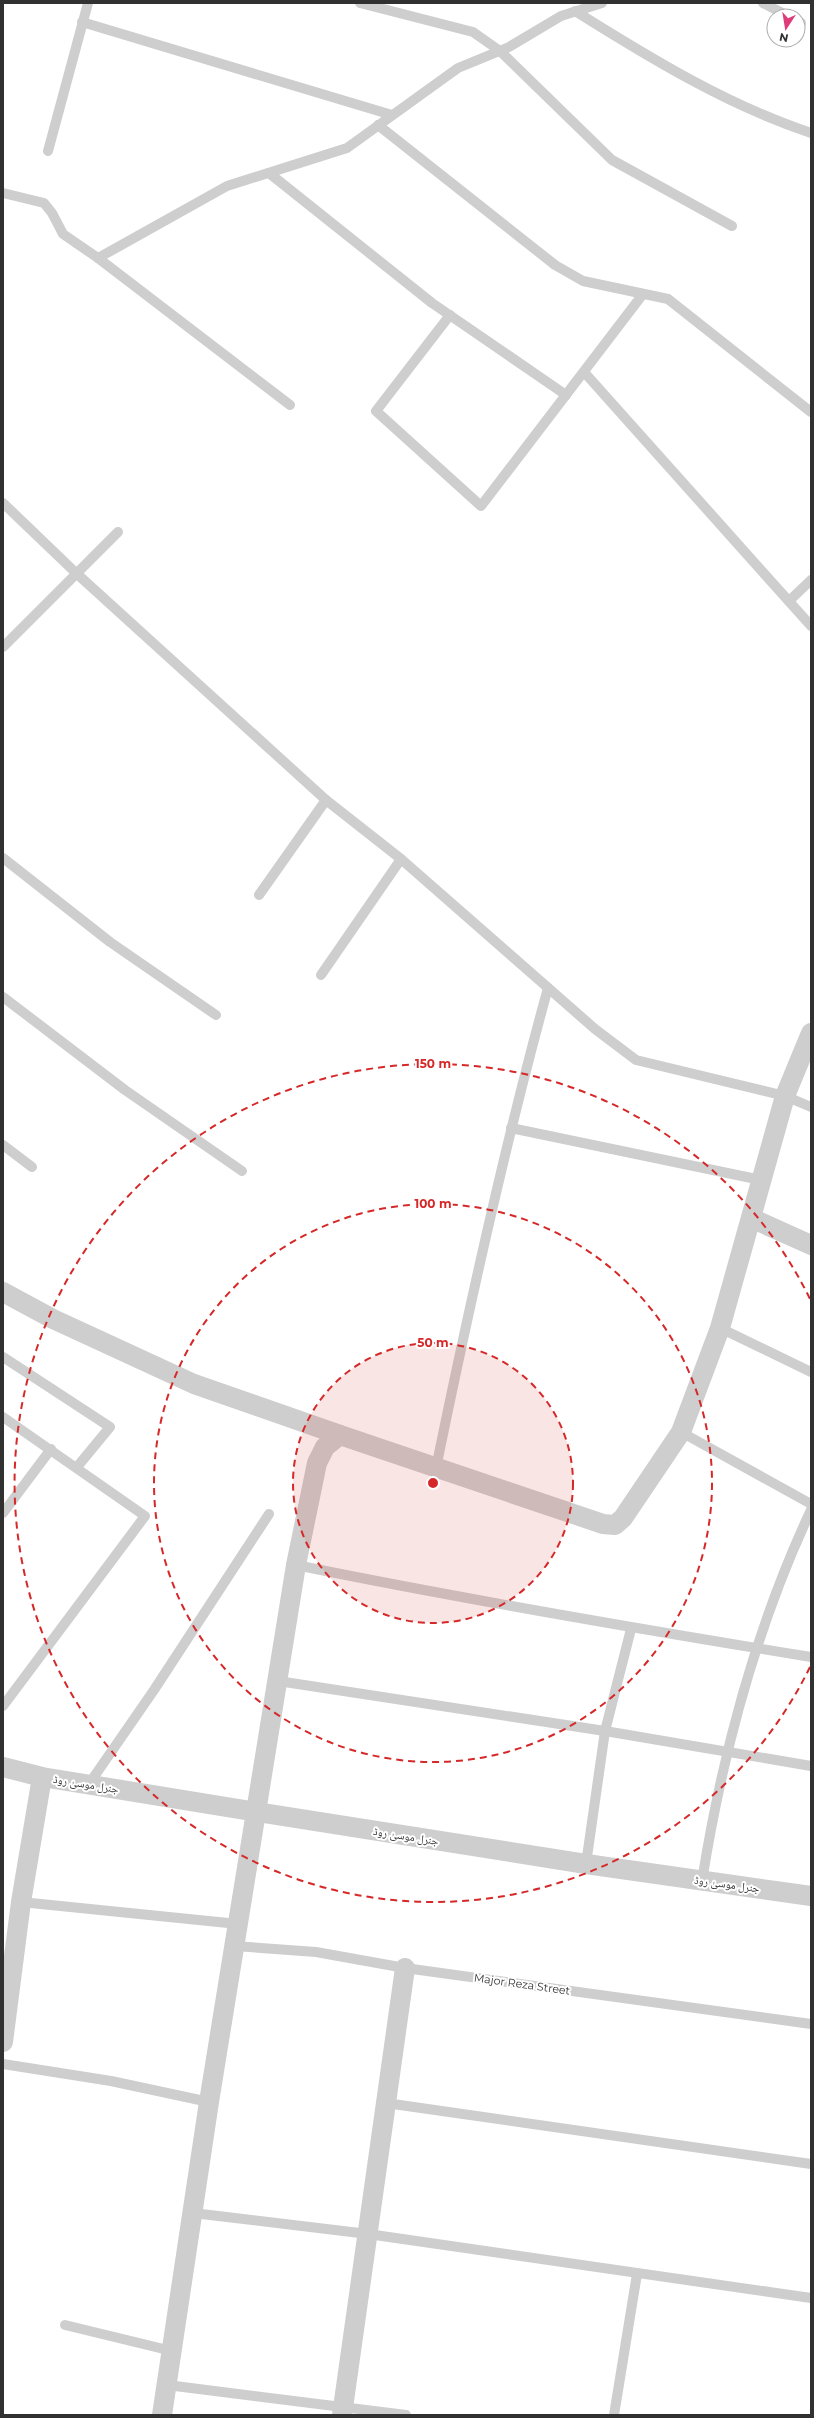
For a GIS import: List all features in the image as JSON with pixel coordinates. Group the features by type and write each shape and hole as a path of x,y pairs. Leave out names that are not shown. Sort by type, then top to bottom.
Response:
{"street":[{"path":"3,1292 53,1319 194,1384 603,1524 615,1525 623,1518 681,1432 720,1328 785,1096 811,1034"},
{"path":"751,1218 811,1245"},
{"path":"162,2415 209,2102 296,1565 317,1463 325,1447 340,1435"},
{"name":"جنرل موسیٰ روڈ","path":"3,1767 42,1777 257,1812 586,1864 811,1896"},
{"path":"3,2042 21,1902 42,1777"},
{"path":"343,2410 405,1968"}],"lane":[{"path":"48,151 88,3"},
{"path":"360,3 473,32 500,51 612,160 732,226"},
{"path":"98,258 227,186 346,148 458,68 500,51 561,16 602,3"},
{"path":"763,3 773,8"},
{"path":"575,12 664,66 778,122 811,133"},
{"path":"82,22 392,116"},
{"path":"378,125 555,265 584,281 668,299 811,412"},
{"path":"269,173 450,315 566,395"},
{"path":"3,193 44,203 52,213 63,234 98,258 290,405"},
{"path":"450,315 376,411 481,506 643,294"},
{"path":"584,372 811,626"},
{"path":"3,502 76,573 326,800 400,859 595,1029 636,1060 785,1096 811,1107"},
{"path":"4,645 118,532"},
{"path":"789,601 811,580"},
{"path":"259,895 326,800"},
{"path":"3,858 110,942 216,1015"},
{"path":"321,975 400,859"},
{"path":"436,1468 477,1268 511,1128 548,988"},
{"path":"3,997 125,1090 242,1171"},
{"path":"511,1128 761,1180"},
{"path":"3,1145 32,1167"},
{"path":"720,1328 811,1372"},
{"path":"3,1357 110,1427 77,1467"},
{"path":"3,1417 77,1467 145,1516 3,1706"},
{"path":"681,1432 811,1504"},
{"path":"3,1513 51,1449"},
{"path":"702,1881 711,1822 756,1648 789,1558 811,1510"},
{"path":"89,1784 154,1690 269,1514"},
{"path":"296,1565 464,1599 811,1657"},
{"path":"586,1864 605,1731 632,1628"},
{"path":"278,1681 605,1731 811,1766"},
{"path":"21,1902 238,1924"},
{"name":"Major Reza Street","path":"234,1946 316,1952 405,1968 811,2024"},
{"path":"3,2064 111,2081 209,2102"},
{"path":"386,2103 811,2164"},
{"path":"193,2213 368,2234 811,2298"},
{"path":"614,2415 637,2274"},
{"path":"65,2325 172,2351"},
{"path":"167,2385 343,2410 406,2415"}]}
